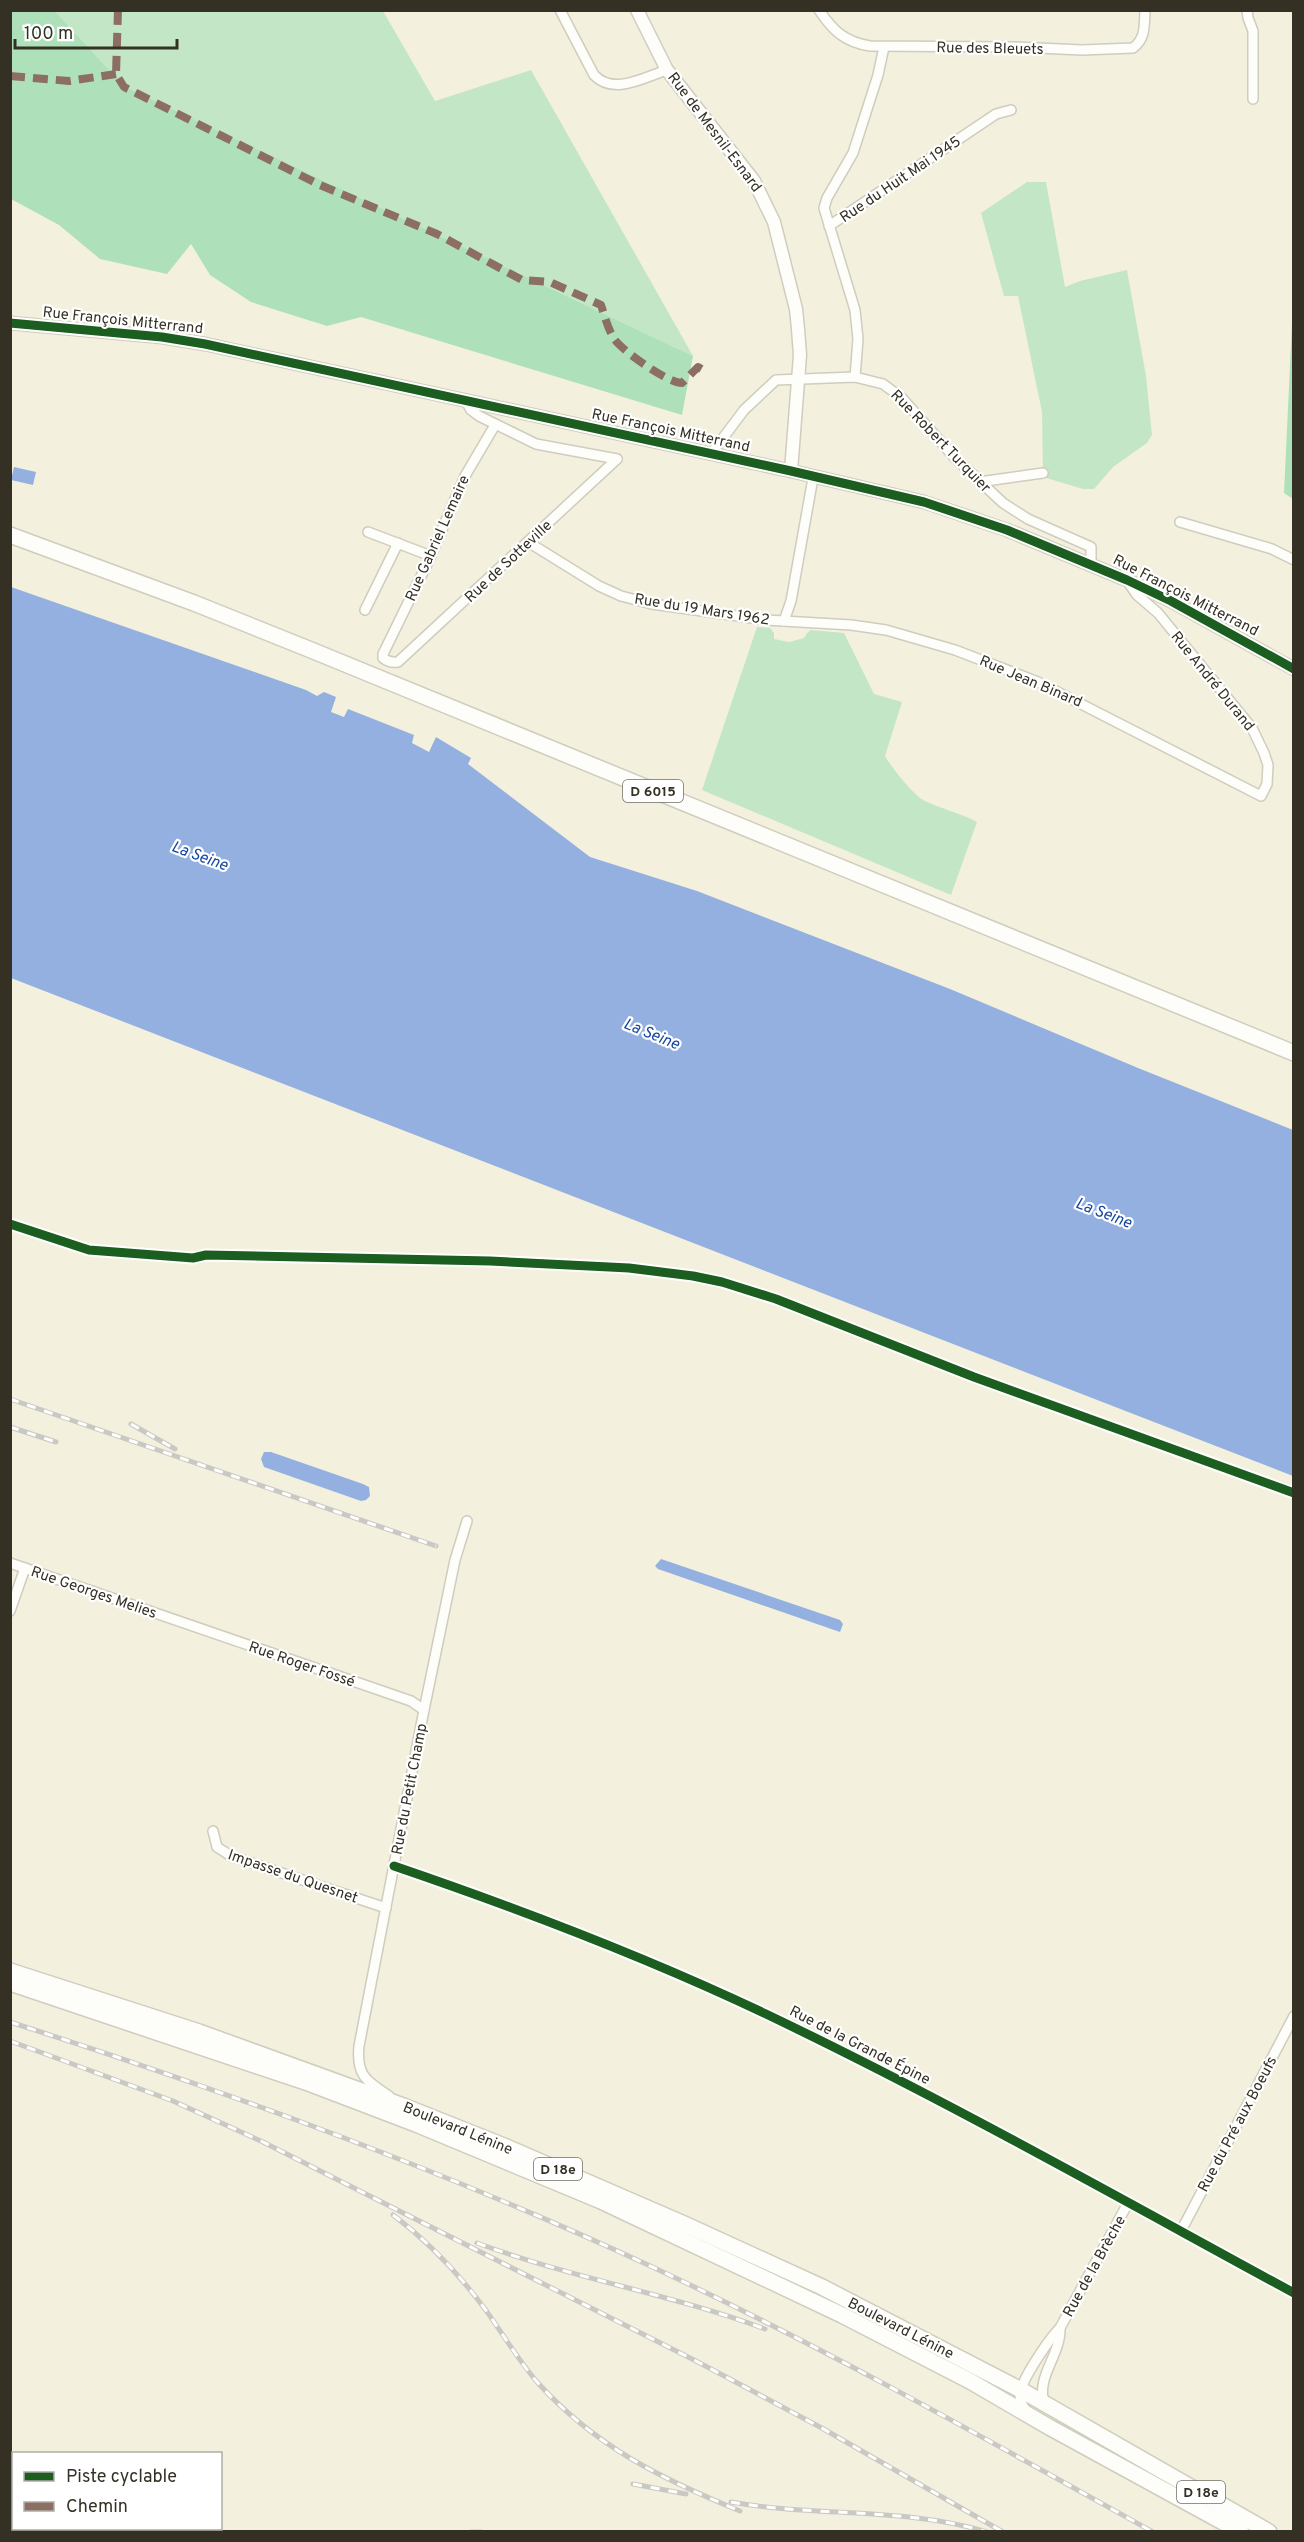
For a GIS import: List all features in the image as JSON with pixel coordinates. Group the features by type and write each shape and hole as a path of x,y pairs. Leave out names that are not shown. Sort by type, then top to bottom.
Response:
{"main road":[{"name":"D 6015","path":"10,535 215,611 1293,1053"},
{"name":"Boulevard Lénine","path":"10,1971 199,2032 406,2107 525,2155 822,2287 1031,2395 1269,2532"},
{"name":"Boulevard Lénine","path":"10,1983 311,2084 416,2124 601,2201 842,2315 1004,2399 1241,2532"}],"street":[{"path":"560,10 594,75 600,81 619,86 667,70"},
{"name":"Rue de Mesnil-Esnard","path":"637,10 667,70 748,173 770,209 796,309 800,355 791,471"},
{"name":"Rue des Bleuets","path":"819,10 834,30 849,42 884,47 1014,47 1082,50 1133,48 1142,40 1144,10"},
{"path":"1248,10 1248,18 1253,31 1253,99"},
{"path":"829,226 824,208 827,198 853,153 878,75 884,47"},
{"name":"Rue du Huit Mai 1945","path":"855,376 858,339 855,310 829,226 996,114 1011,110"},
{"name":"Rue François Mitterrand","path":"10,323 183,340 791,471 941,508 1007,530 1126,580 1171,601 1293,669"},
{"name":"Rue Robert Turquier","path":"711,454 744,410 776,380 855,376 876,381 892,389 979,482 1016,512 1089,545 1093,552 1091,564"},
{"path":"465,401 471,410 495,424"},
{"name":"Rue de Sotteville","path":"383,654 386,661 398,662 617,459 536,444 495,424"},
{"name":"Rue Gabriel Lemaire","path":"383,654 431,555 465,476 495,424"},
{"path":"979,482 1043,473"},
{"path":"784,621 791,601 813,478"},
{"path":"1180,522 1272,549 1293,560"},
{"path":"368,532 431,555"},
{"name":"Rue du 19 Mars 1962","path":"528,542 599,586 621,596 652,604 784,621"},
{"path":"365,610 398,543"},
{"name":"Rue André Durand","path":"1126,580 1137,595 1158,613 1252,728 1268,765 1267,784 1261,796"},
{"name":"Rue Jean Binard","path":"784,621 842,624 886,630 986,661 1038,682 1096,710 1261,796"},
{"path":"10,1224 102,1252 193,1258 206,1256"},
{"name":"Rue du Petit Champ","path":"406,2107 371,2084 363,2076 357,2060 424,1710 455,1560 467,1521"},
{"name":"Rue Georges Melies","path":"10,1563 178,1621"},
{"path":"10,1611 25,1568"},
{"name":"Rue Roger Fossé","path":"178,1621 411,1701 424,1710"},
{"name":"Impasse du Quesnet","path":"213,1831 217,1847 231,1856 386,1908"},
{"name":"Rue de la Grande Épine","path":"394,1866 577,1933 745,2004 882,2072 1293,2293"},
{"name":"Rue du Pré aux Boeufs","path":"1181,2231 1293,2016"},
{"name":"Rue de la Brèche","path":"1031,2395 1052,2336 1060,2328 1128,2203"},
{"name":"Rue de la Brèche","path":"1031,2395 1061,2340 1060,2328"},
{"path":"1029,2415 1031,2395"},
{"name":"Boulevard Lénine","path":"1004,2399 1031,2395"}],"green space":[{"path":"10,11 55,11 124,86 693,356 682,415 361,317 327,326 251,302 210,275 191,244 167,274 100,259 59,225 11,199"},
{"path":"55,11 383,11 435,101 531,70 693,356 124,86"},
{"path":"1027,182 1046,182 1065,287 1080,281 1127,270 1146,376 1152,435 1147,443 1113,467 1094,489 1083,489 1043,477 1042,412 1018,296 1004,296 981,213"},
{"path":"1293,301 1294,499 1284,493"},
{"path":"757,627 770,628 774,633 774,639 789,642 804,638 811,630 844,633 874,694 902,702 885,756 903,781 920,798 977,822 951,895 702,790"}],"water":[{"path":"14,467 36,472 33,485 11,480"},
{"name":"La Seine","path":"11,587 306,690 317,696 324,692 336,697 331,712 344,717 348,709 414,735 412,743 429,752 436,737 471,758 468,764 590,857 697,891 950,989 1293,1130 1293,1476 11,978"},
{"path":"264,1452 271,1452 363,1484 369,1487 370,1496 361,1501 264,1467 261,1459"},
{"path":"661,1559 840,1620 843,1624 840,1632 658,1569 655,1566"}],"railway":[{"path":"10,1399 436,1546"},
{"path":"131,1424 175,1449"},
{"path":"10,1427 56,1442"},
{"path":"10,2022 332,2133 568,2229 711,2295 839,2360 1153,2532"},
{"path":"10,2041 173,2101 263,2142 696,2361 820,2427 1003,2532"},
{"path":"393,2215 431,2247 454,2271 485,2309 538,2383 583,2426 657,2473 740,2511"},
{"path":"477,2243 765,2329"},
{"path":"633,2484 686,2494"},
{"path":"731,2502 795,2510 892,2515 956,2524 987,2532"},
{"path":"126,2530 138,2532"},
{"path":"471,2532 481,2532"}],"marked path":[{"path":"118,10 116,74 124,87 320,185 437,234 522,280 550,282 601,305 615,340 636,359 675,382 682,383 698,367 703,370"},
{"path":"10,76 69,81 116,74"}],"cycle path":[{"path":"10,323 162,337 205,344 924,502 1007,530 1127,580 1171,601 1294,669"},
{"path":"10,1224 89,1250 193,1258 206,1255 490,1261 629,1268 722,1282 776,1299 974,1377 1294,1493"},
{"path":"394,1866 582,1935 766,2014 966,2115 1294,2293"}]}
